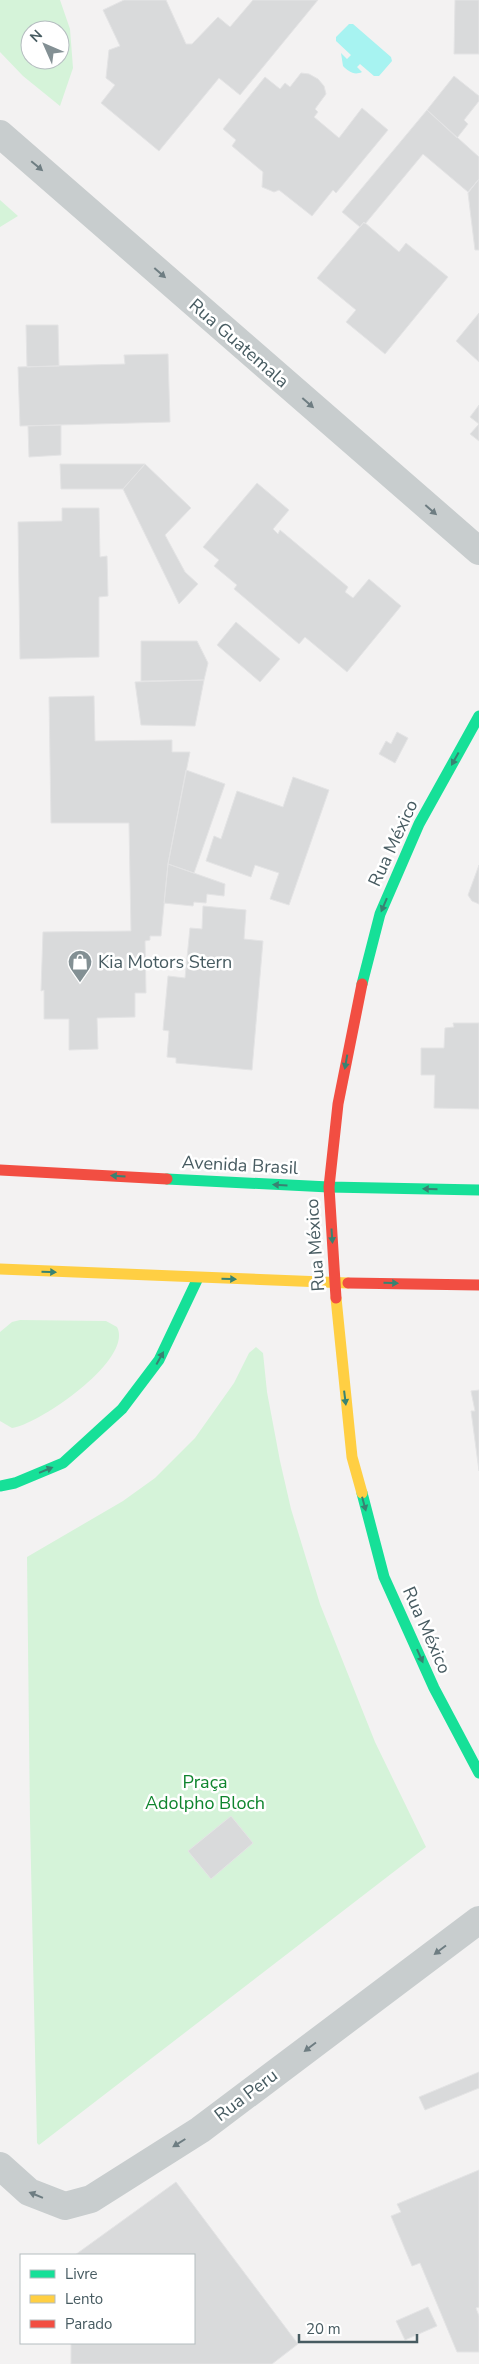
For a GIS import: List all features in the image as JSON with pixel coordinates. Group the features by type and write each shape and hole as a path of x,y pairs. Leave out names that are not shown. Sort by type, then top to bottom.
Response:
{"main road":[{"name":"Rua México","path":"479,716 419,824 380,914 356,1004 338,1104 329,1187 335,1283 352,1457 384,1578 434,1688 479,1773"},
{"name":"Avenida Brasil","path":"0,1170 329,1187 479,1190"},
{"path":"0,1270 335,1283 479,1285"},
{"path":"0,1486 15,1483 63,1463 122,1409 159,1360 198,1278"}],"street":[{"name":"Rua Guatemala","path":"0,134 479,552"},
{"name":"Rua Peru","path":"0,2166 29,2192 65,2206 91,2199 200,2130 479,1920"}],"green space":[{"path":"0,0 60,0 67,20 20,20 20,70 70,70 70,29 73,68 60,106 23,76 0,52"},
{"path":"0,200 18,216 0,227"},
{"path":"20,1320 106,1321 117,1327 119,1340 112,1356 99,1372 81,1388 43,1415 12,1428 0,1421 0,1332 12,1322"},
{"name":"Praça Adolpho Bloch","path":"256,1347 263,1353 267,1392 280,1461 291,1509 320,1604 375,1742 426,1847 39,2145 37,2143 30,1820 27,1557 123,1501 155,1478 195,1438 234,1383 249,1353"}],"water":[{"path":"349,24 353,24 391,57 392,61 379,76 374,76 360,64 357,67 362,72 356,73 349,71 343,66 341,53 347,59 351,55 336,41 336,37"}],"building":[{"path":"124,0 166,0 186,44 192,44 218,17 230,27 253,0 318,0 240,95 219,78 159,151 101,103 115,85 106,78 109,50 120,46 103,10"},
{"path":"455,0 479,0 479,54 454,54"},
{"path":"301,73 309,74 318,79 324,86 326,94 315,109 318,112 314,117 339,138 362,108 388,130 336,193 333,190 312,216 279,190 274,192 262,187 263,172 232,146 236,140 223,129 265,77 280,89 285,83 290,87"},
{"path":"454,76 479,96 479,101 464,120 468,124 457,138 427,110"},
{"path":"427,110 479,157 479,179 468,192 423,154 365,224 364,222 360,227 342,212"},
{"path":"479,179 479,250 475,250 468,193"},
{"path":"364,222 399,252 406,243 448,277 385,354 346,322 356,310 317,278"},
{"path":"479,313 479,362 456,341"},
{"path":"26,325 58,325 59,366 27,367"},
{"path":"168,354 170,422 20,426 18,367 125,364 124,355"},
{"path":"479,405 479,424 470,417"},
{"path":"479,424 479,441 470,434"},
{"path":"61,425 61,455 29,457 28,426"},
{"path":"60,464 145,464 123,489 61,489"},
{"path":"145,464 191,508 165,535 185,572 198,584 179,604 123,489"},
{"path":"257,483 289,510 273,529 278,534 280,530 348,587 345,592 353,598 369,579 401,606 347,672 305,637 299,644 234,589 237,585 214,566 219,560 203,547"},
{"path":"62,508 99,508 100,557 107,556 108,596 99,597 99,657 20,659 18,522 62,521"},
{"path":"236,622 280,659 260,682 217,645"},
{"path":"141,641 197,641 208,663 204,680 141,681"},
{"path":"204,680 195,726 141,725 135,682"},
{"path":"94,696 95,741 172,740 172,752 190,752 168,864 161,936 150,936 150,940 145,941 146,993 135,993 135,1017 97,1018 98,1049 69,1050 69,1019 44,1019 44,990 41,991 43,932 131,931 129,823 51,823 49,697"},
{"path":"397,732 408,738 395,763 379,754 386,741 391,744"},
{"path":"186,770 225,784 194,873 168,864"},
{"path":"293,777 329,790 289,905 270,899 279,873 255,865 251,877 206,861 214,836 221,839 237,791 283,807"},
{"path":"168,864 225,884 224,896 207,894 206,903 194,902 193,906 164,903"},
{"path":"479,865 479,904 472,901 468,895"},
{"path":"203,906 246,910 244,939 263,941 252,1070 176,1063 176,1058 167,1057 169,1031 163,1030 168,976 185,978 190,928 202,929"},
{"path":"453,1023 479,1023 479,1109 434,1108 435,1075 421,1075 421,1048 444,1048 445,1028 454,1027"},
{"path":"479,1390 479,1471 471,1411 475,1411 471,1391"},
{"path":"231,1816 253,1843 211,1879 188,1851"},
{"path":"479,2072 479,2088 425,2110 419,2097"},
{"path":"479,2170 479,2307 476,2308 479,2316 479,2352 457,2352 420,2263 412,2266 391,2216 401,2212 397,2204"},
{"path":"176,2182 298,2344 272,2364 71,2364 71,2344 195,2344 195,2254 76,2254"},
{"path":"428,2307 437,2326 405,2340 396,2321"}],"traffic: fast":[{"path":"362,984 380,914 419,824 479,716"},
{"path":"167,1179 329,1187 479,1190"},
{"path":"0,1486 15,1483 63,1463 122,1409 159,1360 198,1278"},
{"path":"362,1493 384,1577 434,1688 479,1773"}],"traffic: slow":[{"path":"0,1269 348,1283"},
{"path":"336,1298 352,1457 362,1493"}],"traffic: jam":[{"path":"336,1298 329,1187 338,1104 362,984"},
{"path":"0,1170 167,1179"},
{"path":"348,1283 479,1285"}],"place":[{"name":"Kia Motors Stern","path":"80,983"}]}
